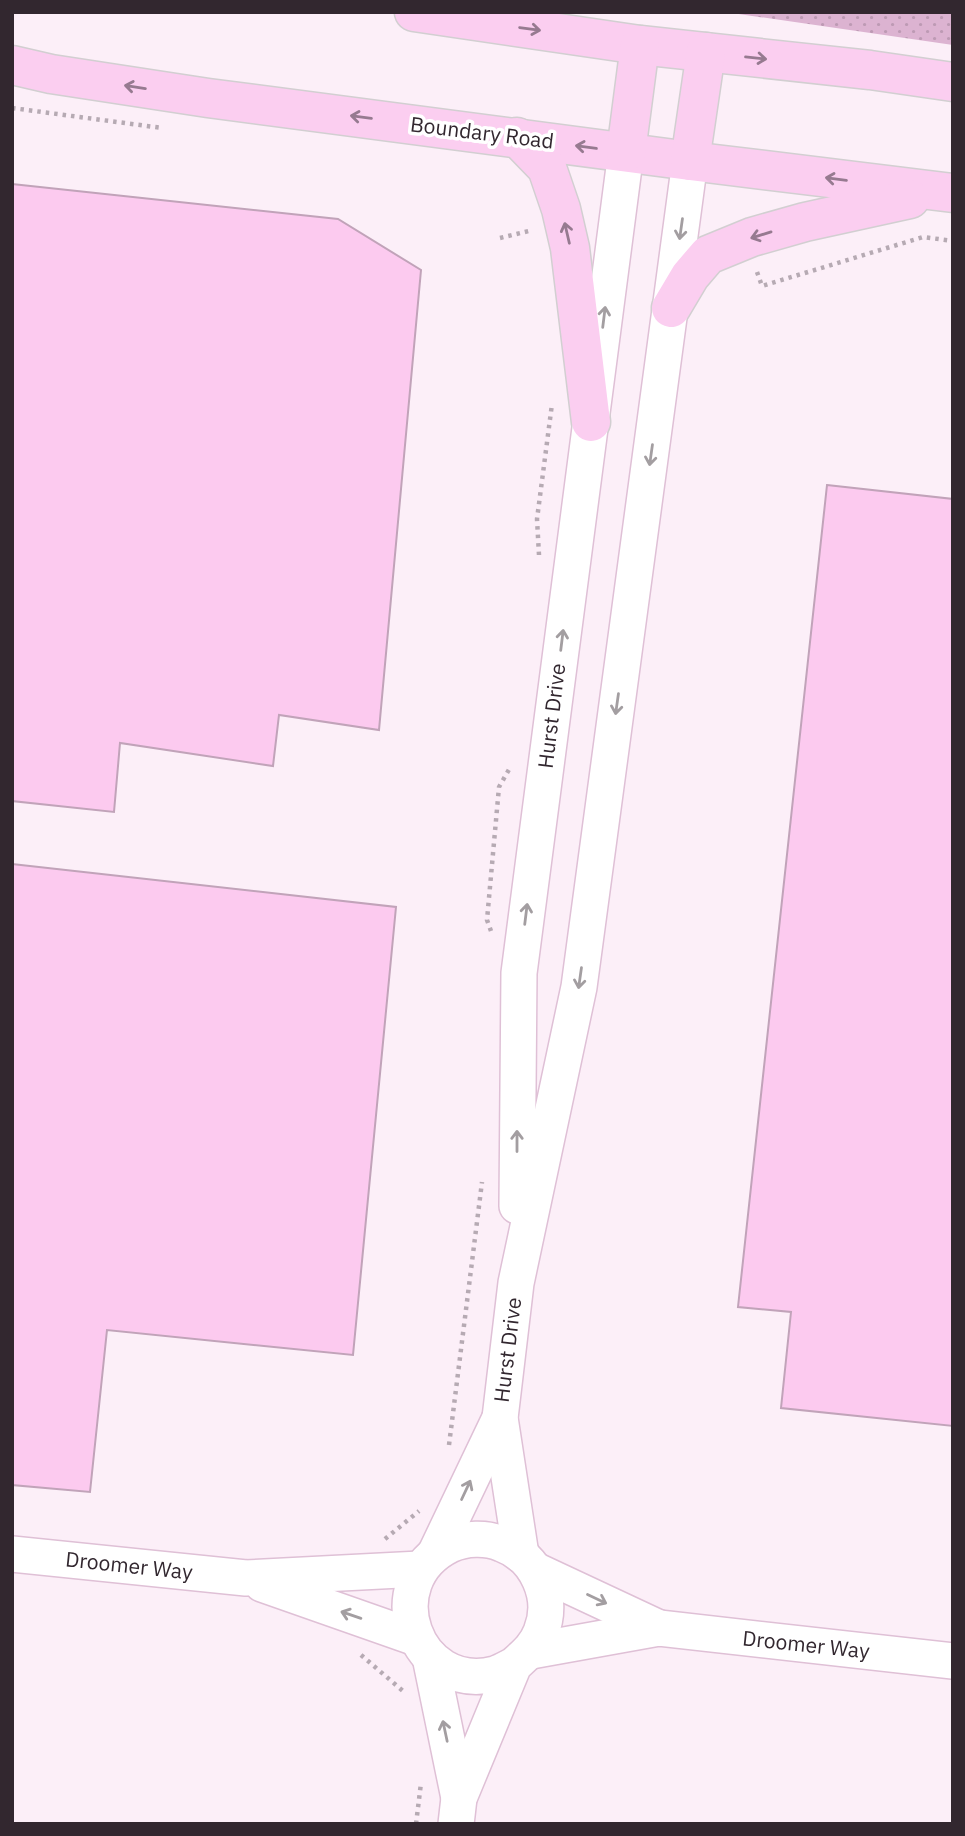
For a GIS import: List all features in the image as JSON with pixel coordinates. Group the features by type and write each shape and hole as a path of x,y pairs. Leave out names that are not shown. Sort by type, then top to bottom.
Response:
{"main road":[{"path":"414,12 640,45 870,70 953,82"},
{"path":"626,152 640,45"},
{"path":"690,161 706,52"},
{"name":"Boundary Road","path":"12,65 51,74 208,98 950,193"},
{"path":"517,137 547,168 561,209 570,248 591,422"},
{"path":"671,308 690,275 708,255 752,237 805,222 950,193"}],"street":[{"name":"Hurst Drive","path":"516,1283 519,973 626,152"},
{"name":"Hurst Drive","path":"500,1418 516,1283 579,986 690,161"},
{"path":"458,1811 423,1647 409,1615 410,1591 428,1561 500,1418"},
{"path":"458,1811 522,1658 541,1632 546,1611 544,1590 528,1562 500,1418"},
{"path":"246,1578 364,1572 428,1561 458,1542 481,1539 502,1544 528,1562 659,1628"},
{"name":"Droomer Way","path":"12,1554 246,1578"},
{"path":"246,1578 360,1618 423,1647 450,1670 473,1676 495,1674 522,1658 659,1628"},
{"name":"Droomer Way","path":"659,1628 953,1661"}],"path":[{"path":"527,220 533,244"},
{"path":"539,561 537,519 552,400"},
{"path":"495,943 487,920 499,787 513,763"},
{"path":"448,1458 482,1181"},
{"path":"364,1572 367,1554 425,1506"},
{"path":"360,1618 356,1651 404,1692"},
{"path":"416,1824 422,1770"}],"shaded area":[{"path":"725,12 953,12 953,45"}],"building":[{"path":"12,184 338,219 421,270 379,730 279,715 273,766 120,743 114,812 12,801"},
{"path":"827,485 953,499 953,1426 781,1408 791,1312 738,1307"},
{"path":"12,864 396,907 353,1355 107,1330 90,1492 12,1485"}]}
